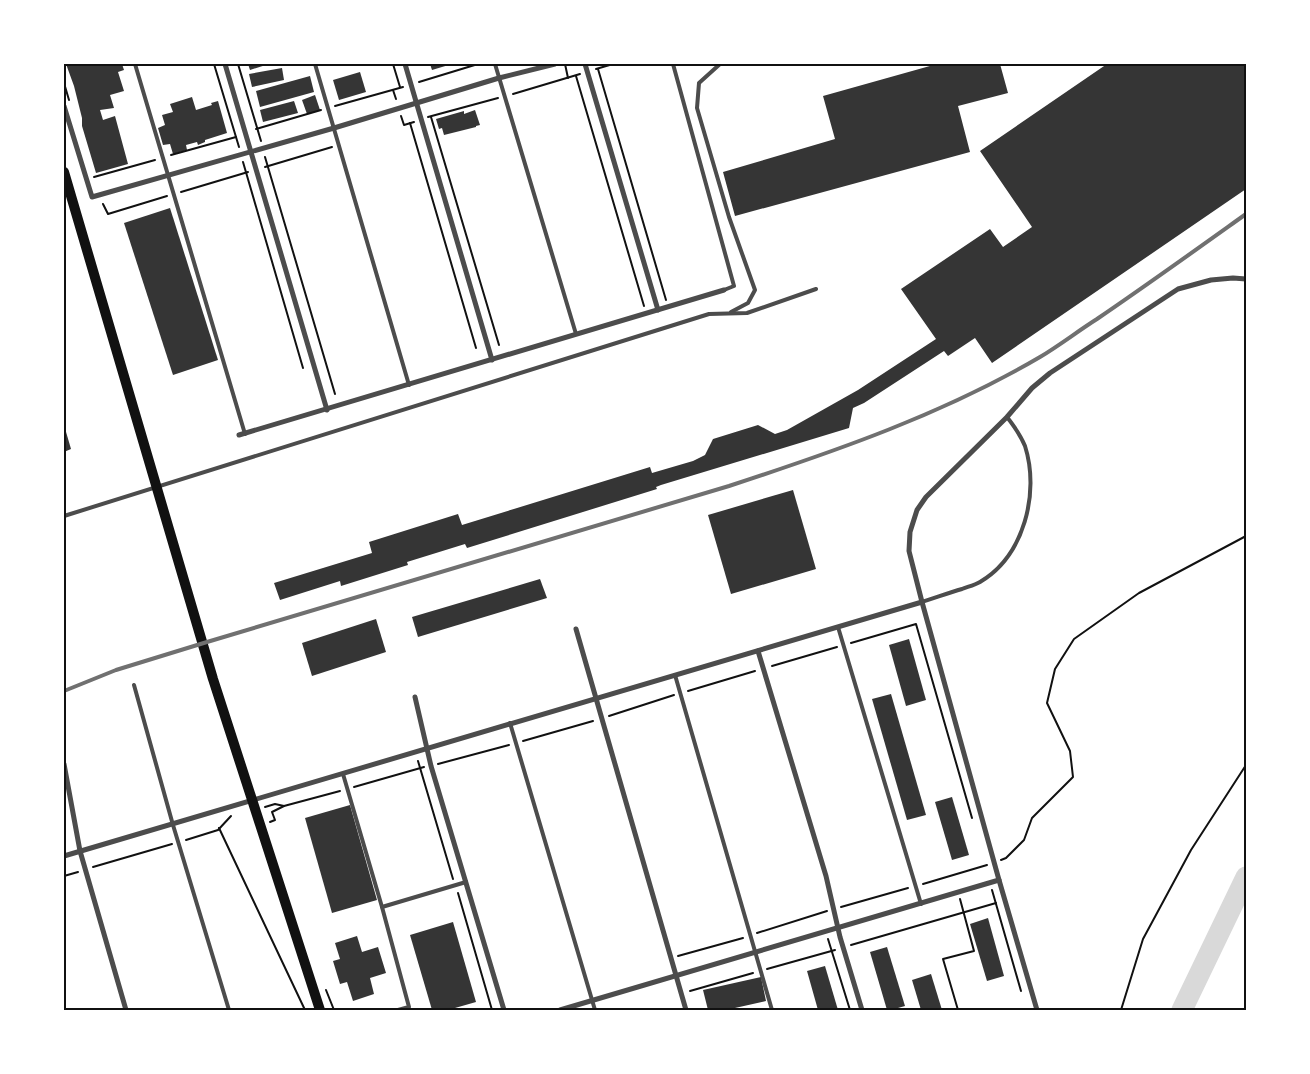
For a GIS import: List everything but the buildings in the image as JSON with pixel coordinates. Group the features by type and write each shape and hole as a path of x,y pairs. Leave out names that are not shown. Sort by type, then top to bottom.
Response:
{"main road":[{"path":"64,172 213,679 244,774 265,824 320,1010"}],"street":[{"path":"225,64 327,410"},
{"path":"405,64 492,360"},
{"path":"64,106 92,197 334,128 499,78 555,64"},
{"path":"584,64 658,310"},
{"path":"1038,1010 999,880 922,602 910,551 910,532 913,518 926,497 1006,418 1032,388 1050,373 1178,290 1211,280 1246,279"},
{"path":"239,435 724,290"},
{"path":"64,856 922,602"},
{"path":"576,629 686,1010"},
{"path":"758,651 826,876 838,928 862,1010"},
{"path":"414,697 426,750 504,1010"},
{"path":"64,764 80,851 126,1010"},
{"path":"560,1010 999,880"}],"lane":[{"path":"135,64 245,434"},
{"path":"315,64 409,385"},
{"path":"495,64 576,334"},
{"path":"673,64 734,286 724,290"},
{"path":"720,64 699,83 697,108 729,217 755,290 748,303 729,313"},
{"path":"64,516 709,314 747,313 816,289"},
{"path":"922,602 979,583 1000,565 1014,546 1024,523 1030,499 1030,471 1025,446 1014,426 1006,418"},
{"path":"838,627 921,904"},
{"path":"675,675 772,1010"},
{"path":"134,685 178,842 229,1010"},
{"path":"510,723 595,1010"},
{"path":"344,774 409,1007 398,1010"},
{"path":"382,907 466,882"}],"path":[{"path":"214,64 303,368"},
{"path":"238,64 335,394"},
{"path":"393,64 400,88"},
{"path":"236,140 257,129 478,64"},
{"path":"565,64 568,78"},
{"path":"394,90 404,125 613,64"},
{"path":"598,68 668,307"},
{"path":"576,76 646,313"},
{"path":"431,116 499,345"},
{"path":"410,123 476,348"},
{"path":"108,214 339,145"},
{"path":"671,958 751,936 834,909 995,864 1006,858 1024,840 1032,818 1073,776 1070,751 1047,703 1055,669 1074,639 1139,593 1246,536"},
{"path":"265,824 275,820 272,812 284,806 602,718 680,693 916,624 972,818"},
{"path":"1121,1010 1143,939 1191,850 1246,765"},
{"path":"257,809 275,804 284,806"},
{"path":"64,876 218,830 230,817 239,814"},
{"path":"219,828 305,1010"},
{"path":"990,883 1022,992"},
{"path":"958,892 974,951 943,959 958,1010"},
{"path":"826,932 850,1010"},
{"path":"1244,1010 1246,1006"}],"waterway":[{"path":"1182,1010 1246,877"}],"railway":[{"path":"64,691 116,670 729,486 888,430 966,396 1040,357 1246,214"}]}
